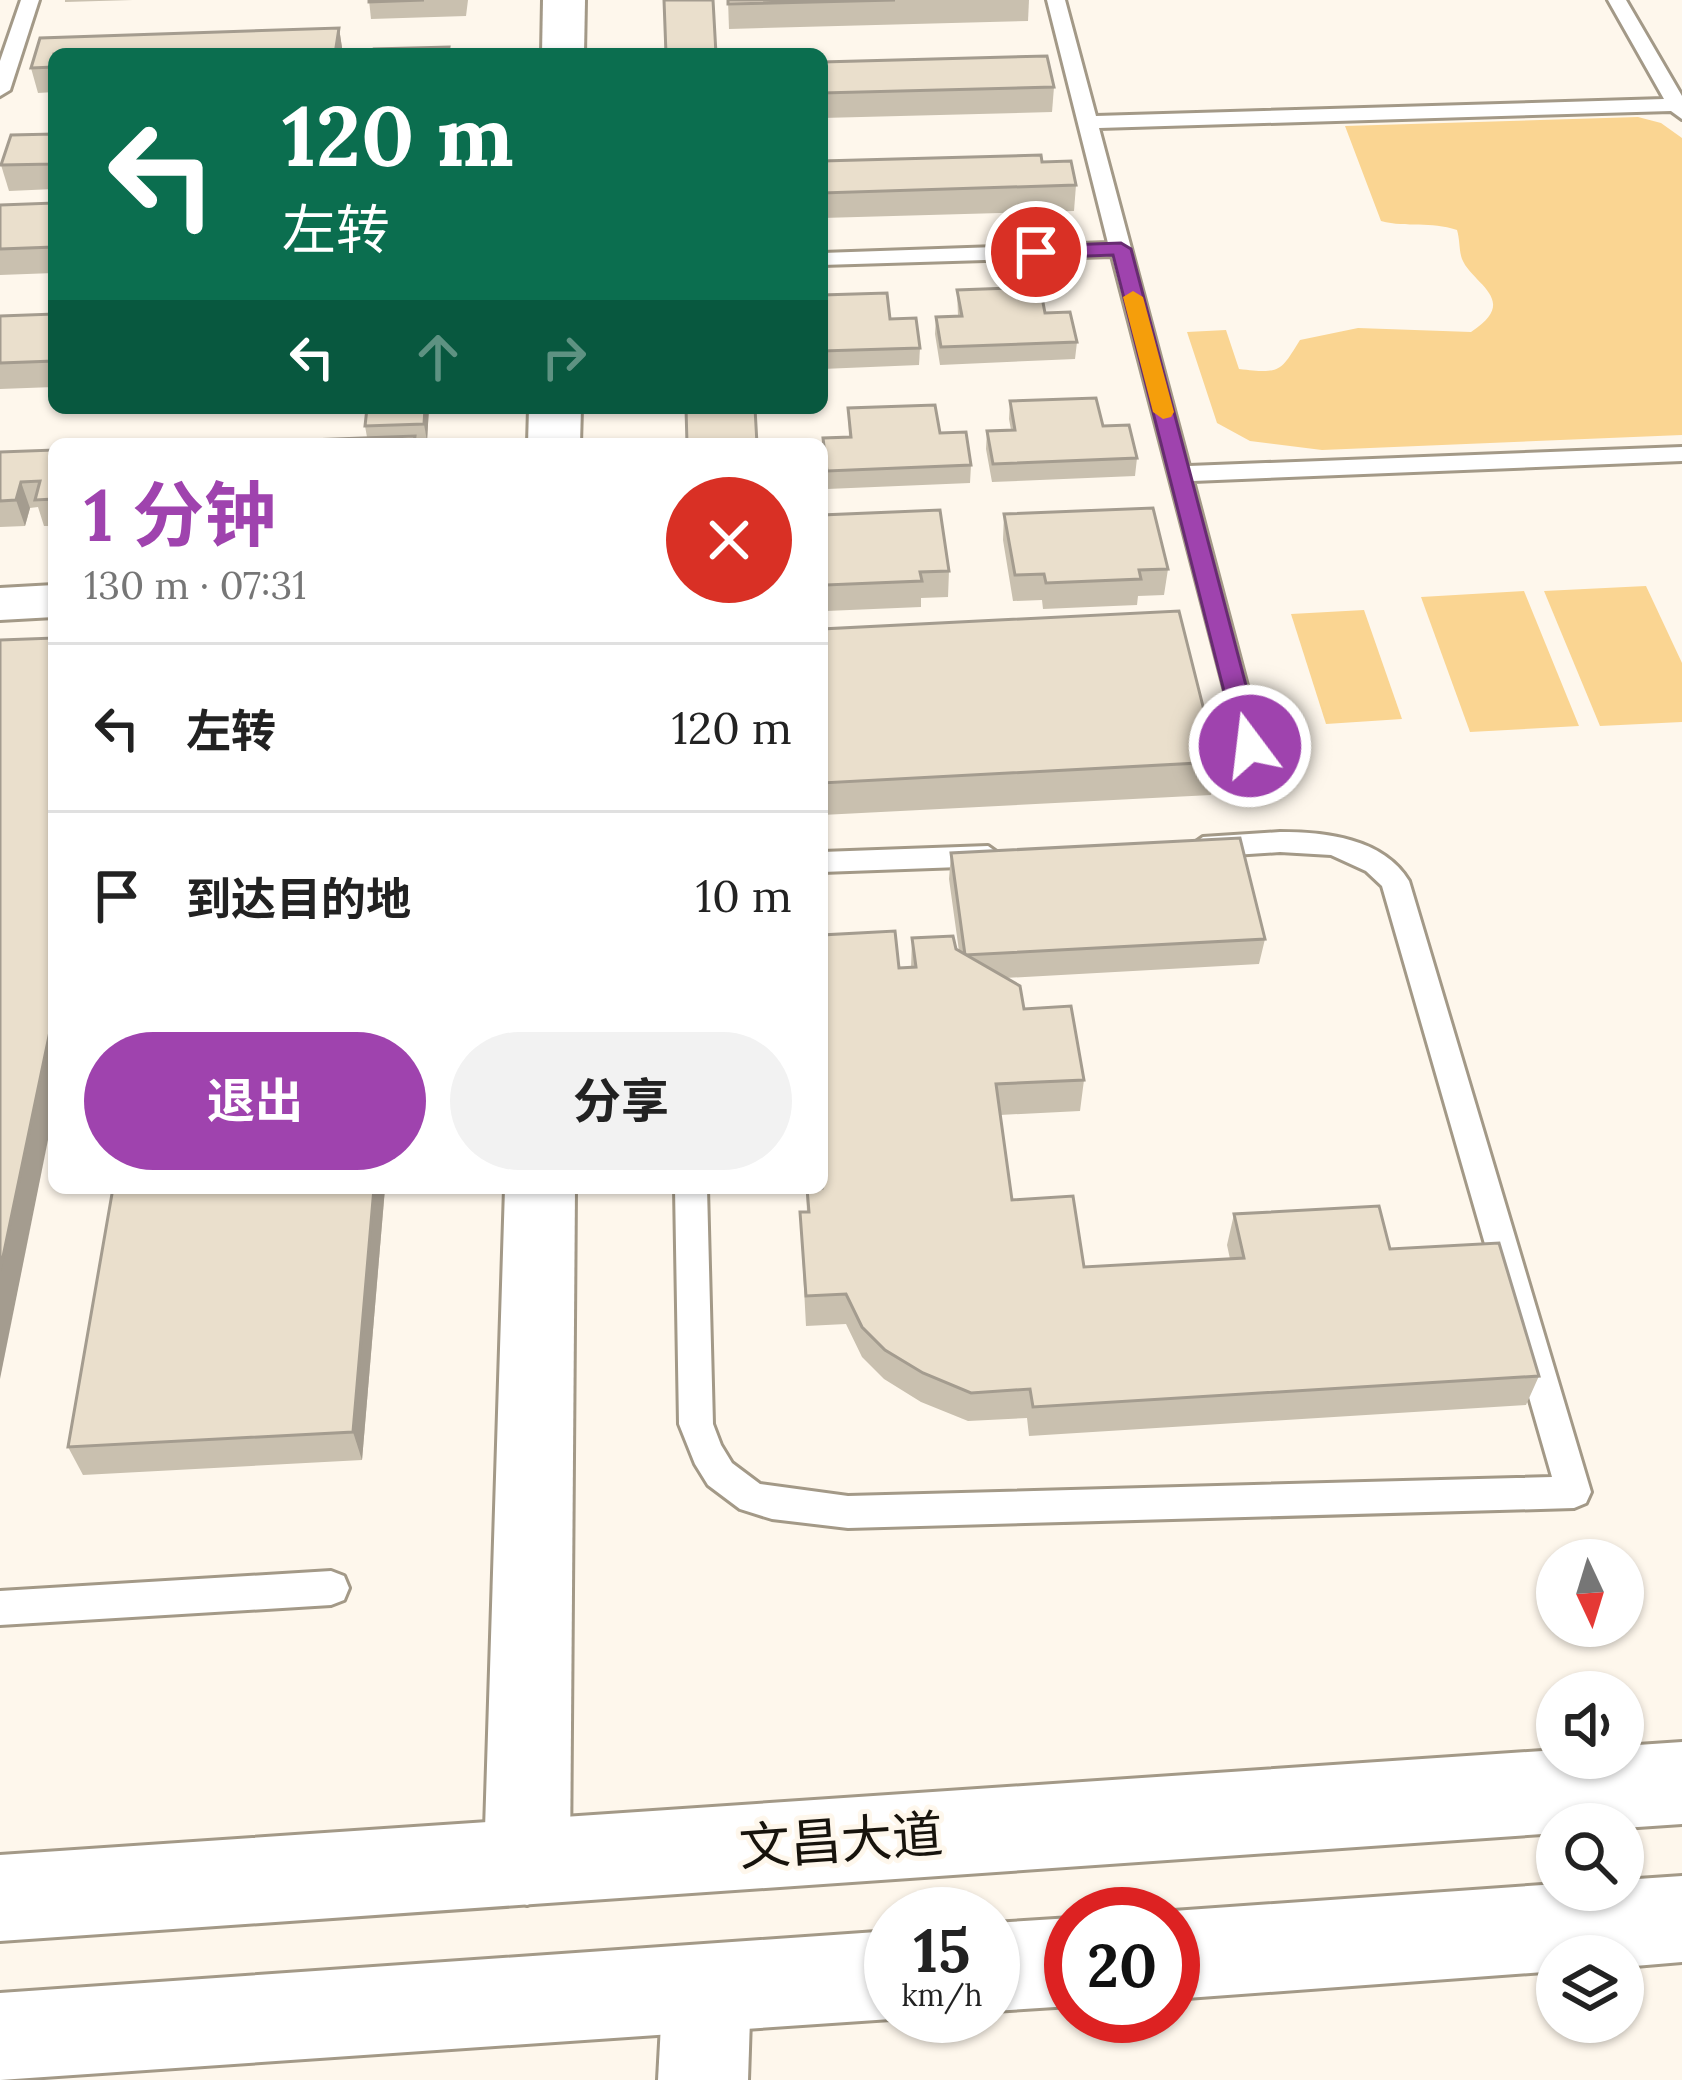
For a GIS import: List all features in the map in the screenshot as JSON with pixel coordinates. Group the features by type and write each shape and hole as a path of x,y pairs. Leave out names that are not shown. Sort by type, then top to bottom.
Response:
{"main road":[{"path":"562,48 563,0"},
{"path":"527,1862 540,1194"},
{"name":"文昌大道","path":"0,1898 1682,1783"},
{"path":"1200,1952 1682,1919"},
{"path":"0,2038 864,1977"},
{"path":"703,2080 707,1988"}],"street":[{"path":"0,604 48,602"}],"lane":[{"path":"0,90 30,0"},
{"path":"1056,0 1250,746"},
{"path":"1088,122 1680,109 1616,0"},
{"path":"828,259 1121,249"},
{"path":"1179,475 1682,454"},
{"path":"691,1194 696,1424 707,1460 728,1487 766,1503 848,1512 1574,1492 1395,880 1379,862 1328,842 1167,848"},
{"path":"828,862 1029,854"},
{"path":"0,1608 332,1588"}],"shaded area":[{"path":"1638,117 1661,123 1682,138 1682,435 1322,450 1250,441 1217,423 1187,332 1226,330 1239,369 1263,371 1283,365 1300,340 1358,328 1471,332 1492,311 1489,293 1462,259 1457,230 1381,221 1345,126"},
{"path":"1646,586 1682,663 1682,722 1600,726 1544,591"},
{"path":"1524,591 1579,726 1470,732 1421,597"},
{"path":"1364,610 1402,719 1326,724 1291,614"}],"building":[{"path":"664,0 713,0 716,48 666,48"},
{"path":"728,0 895,0 728,4"},
{"path":"339,28 336,48 48,48 48,67 31,68 40,38"},
{"path":"1047,56 1054,87 828,93 828,62"},
{"path":"48,134 48,164 1,165 11,135"},
{"path":"1041,155 1042,162 1071,161 1076,185 828,193 828,161"},
{"path":"48,203 48,247 0,249 0,205"},
{"path":"1040,287 1045,313 1070,312 1077,342 941,347 936,317 962,316 957,290"},
{"path":"887,293 890,319 916,318 920,348 828,351 828,295"},
{"path":"48,314 48,361 0,363 0,316"},
{"path":"1096,398 1103,426 1129,425 1137,458 993,464 987,431 1015,430 1010,401"},
{"path":"935,405 940,433 966,432 971,465 828,471 828,438 823,438 851,437 848,408"},
{"path":"366,414 425,414 424,424 365,426"},
{"path":"686,414 755,414 757,438 687,438"},
{"path":"48,450 48,499 35,500 40,481 21,482 16,500 0,501 0,452"},
{"path":"1153,508 1168,569 1139,570 1141,579 1046,583 1044,574 1015,575 1004,514"},
{"path":"940,510 949,571 920,572 922,581 828,585 828,515"},
{"path":"1179,611 1217,762 828,783 828,629"},
{"path":"48,638 48,1041 0,1271 0,640"},
{"path":"1240,838 1265,939 965,955 951,853"},
{"path":"895,931 899,968 916,967 912,938 953,936 956,949 1020,986 1024,1009 1071,1006 1084,1080 996,1084 1012,1200 1073,1196 1084,1267 1244,1258 1234,1214 1379,1206 1390,1249 1499,1243 1539,1376 1033,1407 1030,1389 971,1393 885,1350 862,1327 846,1294 806,1296 800,1212 809,1212 808,1194 828,1194 828,935"},
{"path":"112,1194 373,1194 353,1432 68,1447"}],"slow traffic":[{"path":"1133,297 1163,412"}],"route":[{"path":"1036,252 1121,249 1250,746"}]}
